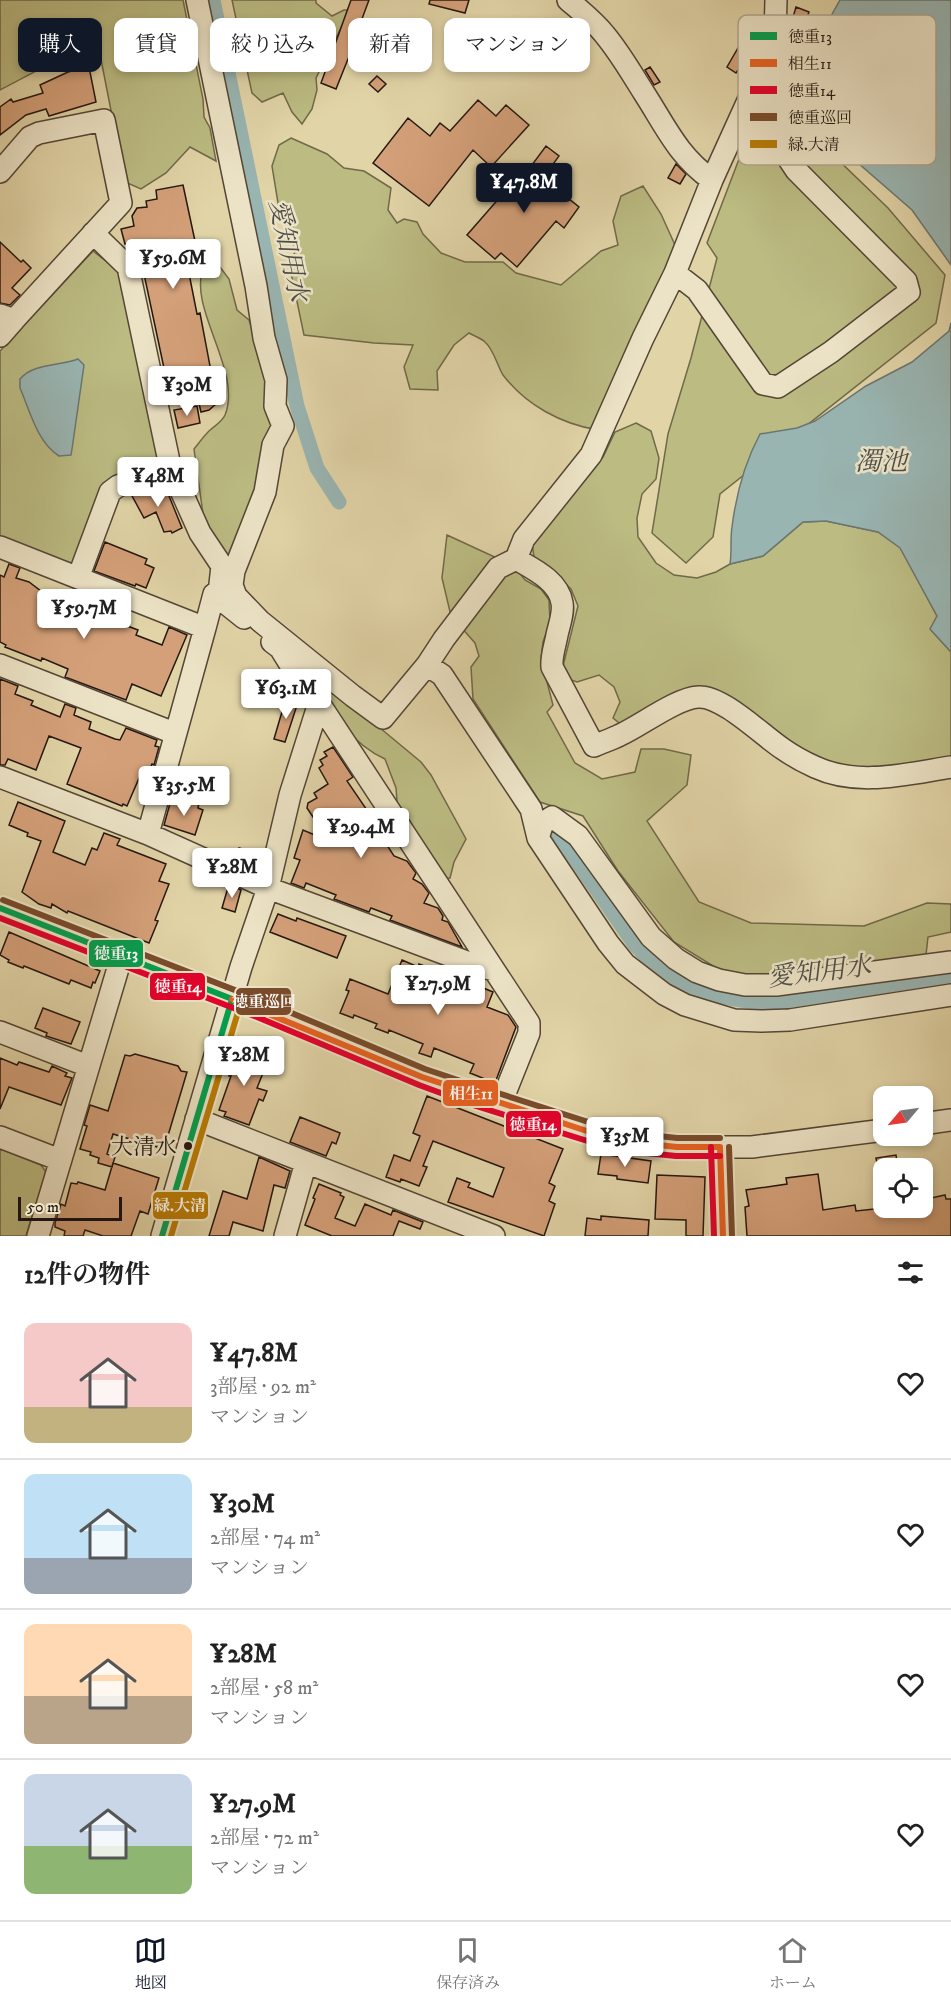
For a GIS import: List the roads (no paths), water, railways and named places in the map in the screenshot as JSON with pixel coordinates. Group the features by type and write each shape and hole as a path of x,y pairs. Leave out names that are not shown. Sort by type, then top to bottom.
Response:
{"street":[{"path":"197,0 256,286 264,338 276,380 275,405 283,426 273,445 265,492 234,571 232,585 236,596 260,621 383,718 427,665 498,568 516,559 524,539 591,456 667,286 675,273 712,180 738,123"},
{"path":"568,0 605,34 680,151 694,168 712,180"},
{"path":"776,0 776,15"},
{"path":"4,159 30,137 39,133 104,120 121,203 5,324"},
{"path":"675,273 697,290 763,384 778,387 831,352 909,292 906,281 794,165"},
{"path":"93,233 128,267 170,465 200,533 222,566 219,598"},
{"path":"78,578 110,492 118,486 170,465"},
{"path":"0,547 205,628"},
{"path":"516,559 543,575 559,593 562,614 552,667 594,746 619,736 683,701 699,696 714,700 729,708 783,749 816,768 849,777 876,778 951,767"},
{"path":"148,834 214,594 280,648 298,677 319,703 529,1023 529,1033 501,1103"},
{"path":"0,665 174,733"},
{"path":"427,665 442,675 531,809 538,838 608,943 625,964 664,994 685,1005 734,1020 761,1022 790,1020 951,995"},
{"path":"162,1236 232,999 268,888 290,795 319,703"},
{"path":"0,777 148,834 268,888 494,970"},
{"path":"538,838 543,823 552,817 578,836 651,937 676,959 697,972 719,980 745,985 776,985 951,962"},
{"path":"0,908 422,1077 599,1135 639,1143 677,1147 752,1147 873,1132"},
{"path":"38,1236 122,955"},
{"path":"0,1032 88,1066"},
{"path":"196,1119 494,1236"},
{"path":"933,1122 951,1120"},
{"path":"0,1137 60,1160"},
{"path":"720,1147 723,1236"},
{"path":"285,1236 306,1162"}],"water":[{"path":"840,0 951,0 951,265 912,210 860,165 936,165 936,15 832,15"},
{"name":"濁池","path":"951,323 951,652 930,629 937,616 900,548 878,532 826,521 803,522 763,556 730,564 731,532 739,491 760,434 797,428 815,421 866,386 912,362 949,331"},
{"path":"78,359 84,365 71,455 59,456 45,443 35,425 20,388 20,379 39,367"}],"waterway":[{"name":"愛知用水","path":"213,0 297,406 317,468 339,502"},
{"name":"愛知用水","path":"554,828 635,945 672,978 707,994 765,1004 951,977"}],"place":[{"name":"大清水","path":"188,1146"}]}
